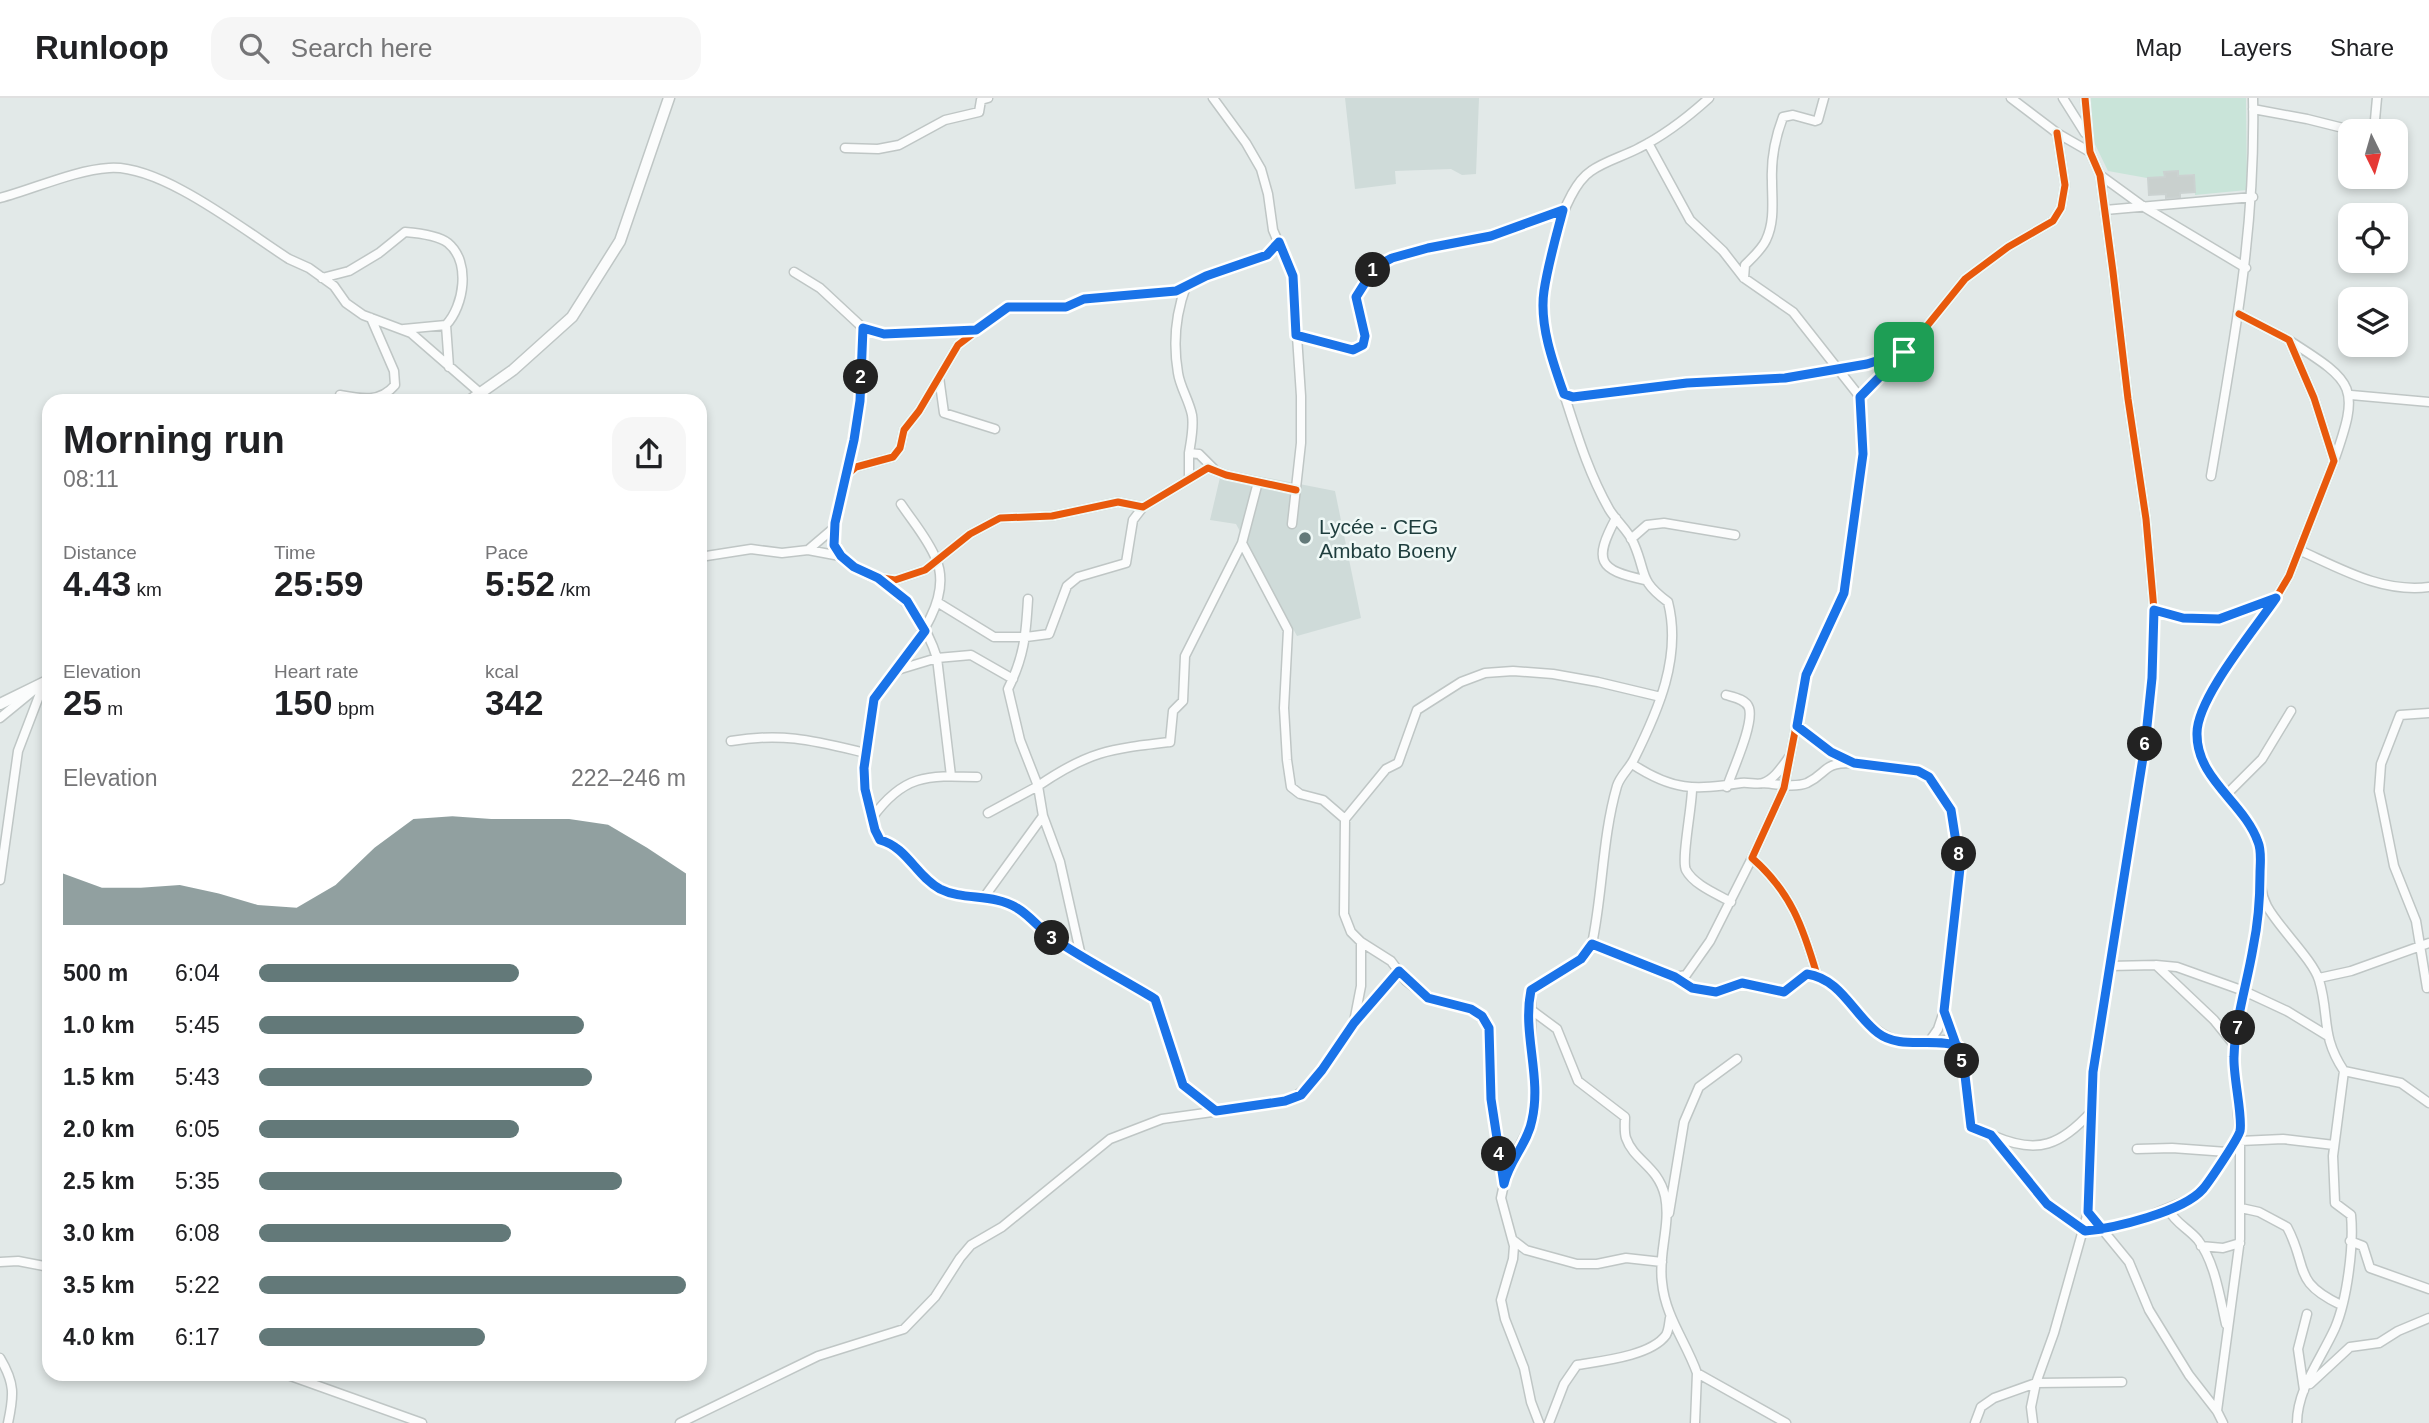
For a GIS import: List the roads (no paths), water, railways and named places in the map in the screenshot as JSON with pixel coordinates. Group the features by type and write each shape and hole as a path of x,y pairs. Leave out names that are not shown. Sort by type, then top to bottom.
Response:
{"street":[{"path":"0,198 108,168 128,169 169,184 334,286 346,303 372,318 411,333 480,393 513,370 572,317 620,241 669,98"},
{"path":"845,148 878,149 899,145 945,120 979,112 981,100 988,98"},
{"path":"1213,98 1247,144 1261,169 1273,230 1293,276 1301,408 1292,524"},
{"path":"1539,1423 1501,1300 1513,1259 1513,1240 1501,1198 1507,1170 1532,1122 1535,1093 1531,990 1581,959 1592,944 1599,911 1606,837 1618,782 1632,764 1661,697 1669,671 1672,616 1668,602 1652,590 1645,580 1631,539 1616,518 1586,463 1554,365 1544,316 1543,293 1563,210 1578,181 1592,170 1674,127 1709,98"},
{"path":"1744,278 1745,265 1766,241 1770,226 1774,204 1773,157 1783,117 1793,115 1818,120 1824,98"},
{"path":"2011,98 2057,133 2090,152"},
{"path":"2063,98 2087,135"},
{"path":"2033,1423 2031,1407 2036,1383 2085,1231 2093,1072 2145,745 2152,678 2154,610 2146,519 2127,399 2100,175 2090,152 2085,98"},
{"path":"2211,476 2246,268 2253,197 2253,98"},
{"path":"2375,119 2377,98"},
{"path":"2253,109 2338,127"},
{"path":"1860,397 1904,352 1972,272 2053,221 2061,208 2065,185 2057,133"},
{"path":"1648,143 1690,220 1723,251 1744,278 1793,312 1860,397 1863,454 1844,593 1806,675 1785,785 1710,941 1686,975 1675,977"},
{"path":"2100,175 2144,207 2246,268"},
{"path":"2105,210 2253,197"},
{"path":"1296,335 1353,350 1363,345 1365,336 1356,297 1375,267 1392,258 1428,248 1491,236 1563,210"},
{"path":"322,278 349,271 379,253 405,232 447,242 457,254 462,269 461,296 454,316 446,325 401,330"},
{"path":"846,476 856,467 893,457 900,448 904,430 958,345 1008,307 1066,307 1084,299 1176,291 1267,255 1279,242"},
{"path":"794,272 820,288 863,328 884,334 976,330"},
{"path":"1186,286 1178,313 1176,357 1178,376 1192,416 1189,478"},
{"path":"2217,1411 2239,1243 2240,1132 2234,1057 2254,946 2260,890 2259,844 2227,794 2209,775 2200,755 2196,733 2203,704 2276,598 2299,550 2346,426 2351,395 2340,378 2290,340 2239,314"},
{"path":"372,318 394,371 395,385 387,394"},
{"path":"446,325 449,367"},
{"path":"863,328 860,401 835,527 834,545 841,556 854,567 878,578 907,601 932,642 937,658 951,776"},
{"path":"2290,340 2314,398 2334,461"},
{"path":"1564,394 1573,397 1687,383 1785,378 1867,364 1904,352"},
{"path":"939,377 944,413 995,429"},
{"path":"2351,395 2429,402"},
{"path":"1189,453 1199,454 1214,469"},
{"path":"937,602 994,637 1049,634 1067,586 1078,577 1126,563 1133,520 1143,507 1189,478 1208,468 1226,475 1296,490"},
{"path":"988,813 1038,786 1072,763 1108,749 1170,742 1173,711 1183,701 1185,656 1242,543 1258,482"},
{"path":"878,578 895,580 925,570 970,534 1000,518 1052,516 1118,502 1143,507"},
{"path":"901,504 938,562 937,602 925,631 874,699 866,753 865,789 880,840 893,843 924,879 943,891 985,897 1017,908 1051,938 1155,999 1183,1085 1216,1111"},
{"path":"1616,518 1602,543 1607,565 1614,573 1645,580"},
{"path":"1631,539 1647,525 1664,523 1735,535"},
{"path":"808,550 835,527"},
{"path":"1242,543 1288,629 1284,708 1291,787 1300,794 1323,800 1345,819"},
{"path":"707,556 751,549 782,553 808,550 841,556"},
{"path":"2299,550 2373,583 2412,589 2429,587"},
{"path":"2154,610 2183,618 2219,619 2276,598"},
{"path":"1028,599 1021,664 1008,689 1020,740 1038,786 1043,816 1060,862 1082,956"},
{"path":"894,671 937,658 971,655 1013,679"},
{"path":"1504,1184 1491,1099 1489,1028 1482,1016 1471,1009 1428,998 1391,961 1361,943 1351,932 1343,914 1345,819 1386,769 1398,763 1418,710 1461,682 1485,673 1513,671 1598,682 1661,697"},
{"path":"0,704 42,684"},
{"path":"0,718 42,685"},
{"path":"0,880 18,751 42,692"},
{"path":"1726,695 1745,701 1749,707 1749,722 1727,787"},
{"path":"2227,794 2262,759 2291,711"},
{"path":"2427,988 2425,945 2394,866 2379,791 2381,764 2400,715 2429,713"},
{"path":"1797,726 1831,752 1854,763"},
{"path":"732,741 762,736 800,737 866,753"},
{"path":"1763,783 1774,775 1792,754"},
{"path":"1632,764 1666,783 1692,789 1808,782 1829,765 1854,763 1918,771 1929,777 1951,810 1960,868 1944,1011 1938,1029 1929,1042"},
{"path":"872,818 898,789 914,780 951,776 977,777"},
{"path":"1692,789 1690,823 1683,861 1687,872 1698,883 1731,902"},
{"path":"985,897 1043,816"},
{"path":"1752,858 1788,898 1798,918 1817,975"},
{"path":"2260,890 2269,909 2319,978 2331,1051 2344,1071 2334,1145 2335,1203 2351,1215 2350,1241 2336,1325 2299,1400 2297,1423"},
{"path":"1354,1023 1361,986 1361,943"},
{"path":"1592,944 1675,977 1692,988 1709,992 1742,983 1784,992 1807,974 1817,975 1848,999 1879,1034 1902,1041 1944,1040 1958,1046"},
{"path":"2319,978 2351,971 2425,945"},
{"path":"2156,965 2214,1020 2235,1045"},
{"path":"2109,966 2177,967 2244,991 2287,1011 2328,1036"},
{"path":"680,1423 818,1356 904,1329 935,1297 971,1245 1002,1227 1110,1139 1162,1119 1285,1101 1301,1095 1354,1023 1399,971"},
{"path":"1530,1009 1557,1029 1578,1081 1625,1117 1626,1138 1658,1175 1665,1196 1667,1223"},
{"path":"1944,1011 1964,1067 1971,1127 2025,1147 2046,1144 2073,1132 2092,1111"},
{"path":"1695,1423 1697,1373 1687,1344 1670,1318 1662,1285 1662,1262 1684,1139 1684,1122 1699,1087 1737,1059"},
{"path":"2344,1071 2401,1083 2429,1103"},
{"path":"1991,1135 2047,1204 2085,1231 2131,1223 2168,1209 2201,1192 2240,1132"},
{"path":"2240,1141 2283,1139 2334,1145"},
{"path":"2137,1149 2172,1148 2227,1152"},
{"path":"2241,1208 2259,1212 2287,1227 2308,1284 2318,1294 2341,1305"},
{"path":"2168,1209 2175,1222 2198,1240 2201,1246 2219,1293 2228,1330"},
{"path":"2088,1212 2129,1262 2149,1310 2189,1375 2223,1423"},
{"path":"1513,1240 1526,1250 1577,1264 1597,1264 1626,1258 1662,1262"},
{"path":"2350,1241 2363,1246 2370,1268 2429,1289"},
{"path":"2201,1246 2223,1248 2239,1243"},
{"path":"0,1262 18,1261 42,1266"},
{"path":"2304,1390 2298,1349 2307,1314"},
{"path":"1549,1423 1564,1384 1577,1365 1629,1355 1653,1346 1667,1334 1670,1318"},
{"path":"2304,1390 2350,1347 2379,1343 2398,1331 2429,1318"},
{"path":"0,1358 11,1376 8,1423"},
{"path":"1697,1373 1786,1423"},
{"path":"305,1381 422,1423"},
{"path":"1975,1423 1981,1406 2004,1394 2036,1383 2122,1382"}],"place":[{"name":"Lycée - CEG Ambato Boeny","path":"1305,538"}]}
